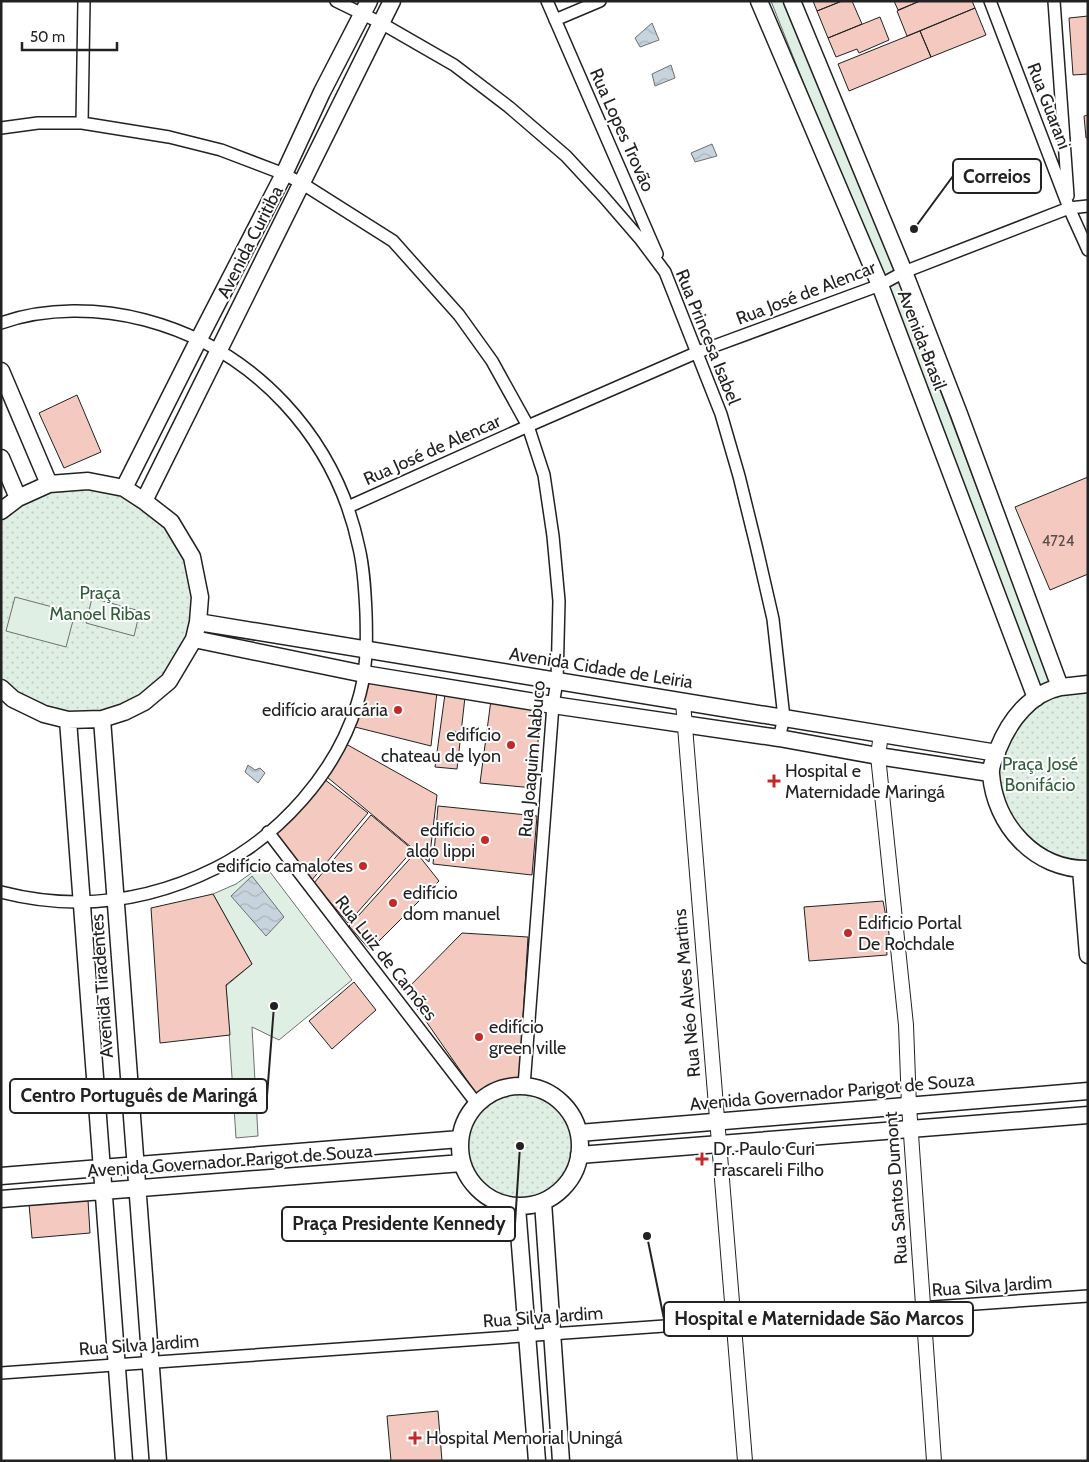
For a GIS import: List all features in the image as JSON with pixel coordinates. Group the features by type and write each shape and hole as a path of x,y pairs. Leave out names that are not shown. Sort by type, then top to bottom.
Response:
{"main road":[{"name":"Avenida Curitiba","path":"144,501 218,349 303,184 392,1"},
{"name":"Avenida Brasil","path":"759,1 880,285 1036,698"},
{"name":"Avenida Brasil","path":"792,1 904,272 960,414 1060,687"},
{"name":"Avenida Curitiba","path":"124,488 198,339 284,174 322,92 366,7"},
{"path":"1,371 49,484"},
{"path":"1,458 18,498"},
{"path":"1,512 18,498 49,484 88,481 124,488 171,522 192,557 200,597 194,640 169,681 144,702 124,712 102,718 68,720 44,714 13,699 1,688"},
{"name":"Avenida Cidade de Leiria","path":"198,622 997,753"},
{"path":"194,640 364,674 779,738 878,756 990,773"},
{"path":"1088,684 1060,687 1036,698 1017,714 1005,733 990,773 997,802 1006,823 1020,842 1038,856 1059,865 1084,869 1088,955"},
{"name":"Avenida Tiradentes","path":"102,718 158,1461"},
{"name":"Avenida Tiradentes","path":"68,720 124,1461"},
{"path":"511,1086 524,1086 542,1090 559,1100 571,1115 579,1133 580,1155 575,1170 567,1184 552,1198 530,1206 517,1207 503,1204 490,1198 478,1189 469,1178 462,1163 460,1139 469,1114 477,1104 498,1090 511,1086"},
{"name":"Avenida Governador Parigot de Souza","path":"579,1133 1088,1091"},
{"path":"580,1155 1088,1115"},
{"name":"Avenida Governador Parigot de Souza","path":"1,1176 460,1139"},
{"name":"Avenida Governador Parigot de Souza","path":"1,1199 462,1163"},
{"path":"543,1202 561,1461"},
{"path":"517,1207 537,1461"}],"street":[{"path":"82,123 84,1"},
{"name":"Rua Princesa Isabel","path":"336,1 366,7 381,23 454,65 510,107 566,156 634,232 665,272 721,414 739,476 773,619 784,718"},
{"name":"Rua Lopes Trovão","path":"547,1 665,272"},
{"path":"554,20 600,1"},
{"name":"Rua Guarani","path":"990,1 1069,208 1088,250"},
{"path":"1054,1 1069,208"},
{"name":"Rua Joaquim Nabuco","path":"1,128 38,123 82,123 169,137 221,150 284,174 303,184 393,241 459,315 492,361 528,426 544,475 554,536 559,601 557,681 553,704 524,1086"},
{"name":"Rua José de Alencar","path":"348,507 698,352 880,285 904,272 1069,208 1088,206"},
{"path":"1,323 42,314 72,311 95,311 128,316 157,323 198,339 218,349 263,382 304,426 333,472 348,507 361,557 365,590 367,650 357,704 346,732 324,771 306,796 288,816 252,847 196,878 150,893 82,903 66,903 1,892"},
{"name":"Rua Néo Alves Martins","path":"683,702 683,724 745,1461"},
{"path":"779,738 784,718"},
{"name":"Rua Santos Dumont","path":"881,734 878,756 906,1025 910,1129 934,1461"},
{"name":"Rua Luiz de Camões","path":"268,832 477,1104"},
{"name":"Rua Silva Jardim","path":"1,1373 1088,1296"}],"green space":[{"path":"771,1 790,1 897,276 1053,690 1039,696 883,283"},
{"name":"Praça Manoel Ribas","path":"88,481 144,501 192,557 194,639 144,702 68,720 1,688 1,511 18,498"},
{"path":"15,597 75,613 66,647 6,631"},
{"path":"92,598 140,611 134,636 86,623"},
{"name":"Praça José Bonifácio","path":"1088,684 1088,869 1020,842 992,765 1036,698"},
{"path":"264,864 352,980 279,1040 252,1027 258,1136 236,1138 226,986 252,964 213,894 236,884"},
{"path":"520,1086 543,1090 563,1103 576,1123 580,1146 576,1169 563,1189 543,1202 520,1206 497,1202 477,1189 464,1169 460,1146 464,1123 477,1103 497,1090"}],"water":[{"path":"652,23 659,40 640,47 635,38"},
{"path":"671,65 675,78 655,86 652,74"},
{"path":"712,144 717,156 695,162 691,153"},
{"path":"248,765 255,770 260,768 265,773 258,783 245,772"},
{"path":"252,876 284,917 266,936 231,896"}],"building":[{"path":"813,1 842,1 817,11"},
{"path":"842,1 852,1 862,24 828,38 817,11"},
{"path":"894,1 920,1 898,10"},
{"path":"920,1 972,1 975,8 907,36 897,11"},
{"path":"975,8 986,35 931,57 920,31"},
{"path":"1088,16 1088,74 1073,75 1069,18"},
{"path":"880,17 889,40 859,53 857,49 836,57 828,38"},
{"path":"920,31 931,57 849,91 838,64"},
{"path":"1088,115 1088,138 1086,138 1084,116"},
{"path":"77,395 101,452 64,468 39,413"},
{"path":"1088,477 1088,574 1050,590 1015,507"},
{"name":"edifício araucária","path":"370,681 437,692 431,746 355,727"},
{"path":"445,694 465,697 457,769 435,767"},
{"name":"edifício chateau de lyon","path":"491,700 541,707 534,788 480,783"},
{"path":"452,731 460,732 459,739 451,737"},
{"path":"346,744 437,795 429,862 327,777"},
{"path":"324,779 368,813 311,881 273,832"},
{"name":"edifício aldo lippi","path":"438,806 537,816 532,875 433,864"},
{"name":"edifício camalotes","path":"371,815 413,850 348,923 314,883"},
{"name":"edifício dom manuel","path":"416,852 439,881 370,950 349,926"},
{"path":"213,894 252,964 226,985 230,1035 160,1043 151,908"},
{"name":"Edificio Portal De Rochdale","path":"883,901 887,922 891,922 890,936 886,940 887,955 809,961 804,907"},
{"name":"edifício green ville","path":"462,933 528,937 519,1082 502,1084 478,1096 405,991"},
{"path":"354,982 376,1010 332,1049 309,1021"},
{"path":"88,1200 90,1233 32,1238 29,1204"},
{"name":"Hospital Memorial Uningá","path":"438,1411 442,1461 391,1461 387,1416"}],"place":[{"name":"Correios","path":"914,229"},
{"name":"edifício araucária","path":"398,710"},
{"name":"edifício chateau de lyon","path":"511,745"},
{"name":"Hospital e Maternidade Maringá","path":"774,781"},
{"name":"edifício aldo lippi","path":"485,840"},
{"name":"edifício camalotes","path":"363,866"},
{"name":"edifício dom manuel","path":"393,903"},
{"name":"Edificio Portal De Rochdale","path":"848,933"},
{"name":"Centro Português de Maringá","path":"274,1006"},
{"name":"edifício green ville","path":"479,1037"},
{"name":"Praça Presidente Kennedy","path":"520,1146"},
{"name":"Dr. Paulo Curi Frascareli Filho","path":"702,1159"},
{"name":"Hospital e Maternidade São Marcos","path":"647,1236"},
{"name":"Hospital Memorial Uningá","path":"415,1438"}]}
